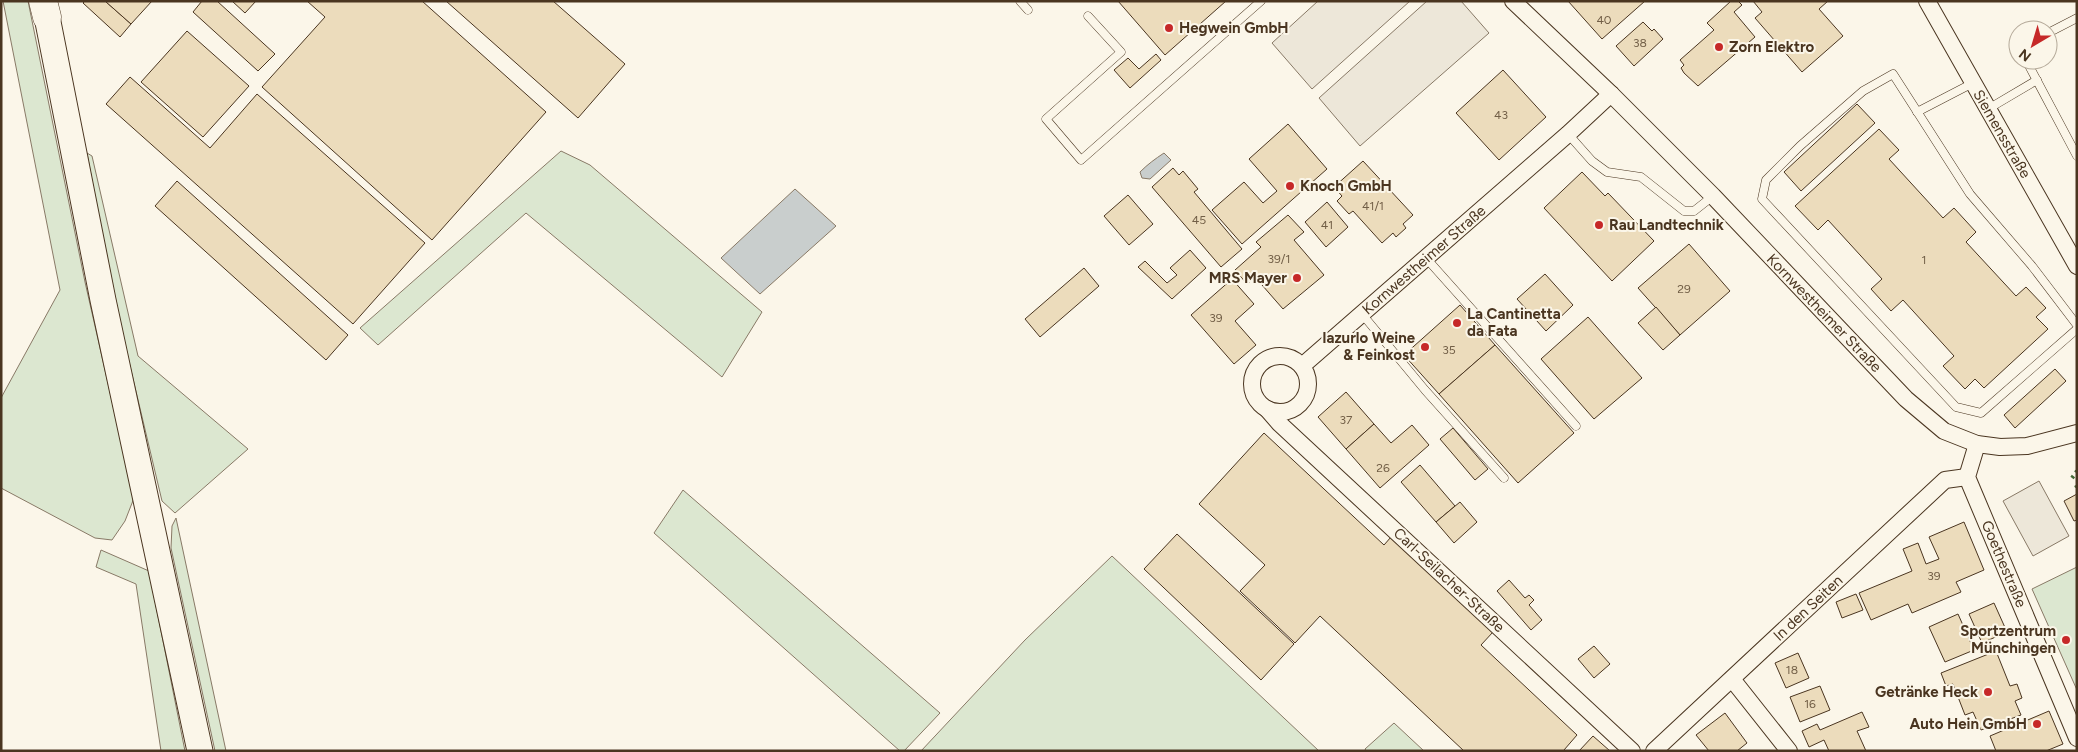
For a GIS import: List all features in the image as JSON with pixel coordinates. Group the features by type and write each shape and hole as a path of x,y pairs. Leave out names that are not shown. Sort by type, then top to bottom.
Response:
{"main road":[{"path":"45,7 101,290 200,751"}],"street":[{"name":"Kornwestheimer Straße","path":"1513,1 1611,94 1713,196 1906,399 1944,431 1977,444 2000,447 2027,446 2077,433"},
{"name":"Siemensstraße","path":"1927,1 2077,266"},
{"name":"Kornwestheimer Straße","path":"1302,366 1568,134 1611,94"},
{"path":"1281,355 1293,358 1302,366 1308,377 1308,390 1303,401 1294,409 1282,412 1267,409 1256,400 1252,388 1253,376 1259,365 1269,358 1281,355"},
{"name":"Carl-Seilacher-Straße","path":"1267,409 1280,424 1632,751"},
{"path":"1967,477 1977,444"},
{"name":"In den Seiten","path":"1654,751 1945,480 1967,477"},
{"name":"Goethestraße","path":"1967,477 2077,738"},
{"path":"1732,679 1789,751"}],"lane":[{"path":"1020,1 1028,10"},
{"path":"1088,16 1120,52 1046,119 1082,160 1261,1"},
{"path":"2058,28 2077,18"},
{"path":"2032,70 2077,156"},
{"path":"2077,325 2032,266 1970,194 1893,74 1863,90 1800,146 1766,180 1762,199 1956,408 1981,413 2077,329"},
{"path":"1988,109 2037,80"},
{"path":"1917,112 1973,83"},
{"path":"1568,134 1592,161 1607,172 1641,177 1684,211 1694,211 1713,196"},
{"path":"1426,258 1576,426"},
{"path":"1362,314 1425,390 1504,478"}],"green space":[{"path":"3,1 28,1 85,282 134,498 125,521 112,540 95,538 1,488 1,398 60,290"},
{"path":"561,151 590,165 762,312 722,377 526,213 378,345 360,328"},
{"path":"87,153 92,156 138,356 248,449 175,513 162,501 111,286"},
{"path":"683,490 940,713 904,751 900,751 654,533"},
{"path":"176,518 226,751 215,751 171,548 172,526"},
{"path":"101,550 149,571 185,751 161,751 136,584 96,567"},
{"path":"1112,556 1319,751 921,751 1025,640"},
{"name":"Sportzentrum Münchingen","path":"2077,567 2077,690 2032,589"},
{"path":"1394,723 1424,751 1366,751 1365,749"}],"shaded area":[{"path":"1318,1 1410,1 1312,89 1272,43"},
{"path":"1427,1 1461,1 1489,33 1360,146 1319,98"},
{"path":"1164,153 1171,160 1150,179 1142,178 1140,172"},
{"path":"795,189 836,226 760,294 721,258"},
{"path":"2039,481 2069,536 2033,556 2003,501"}],"building":[{"path":"85,1 105,1 131,24 120,37 83,3"},
{"path":"105,1 152,1 131,24"},
{"path":"202,1 217,1 275,54 258,71 193,12"},
{"path":"232,1 256,1 245,13"},
{"path":"307,1 422,1 546,112 432,240 262,87 325,17"},
{"path":"446,1 553,1 625,64 578,118"},
{"name":"Hegwein GmbH","path":"1118,1 1226,1 1165,55"},
{"path":"1568,1 1645,1 1602,39"},
{"name":"Zorn Elektro","path":"1731,1 1738,1 1742,5 1734,12 1755,37 1698,86 1684,73 1681,68 1684,65 1680,60 1714,30 1707,23"},
{"path":"1753,1 1828,1 1819,9 1843,36 1802,72 1755,18 1762,12"},
{"path":"1643,22 1652,31 1654,29 1663,39 1634,66 1616,46"},
{"path":"187,31 249,86 203,137 141,82"},
{"path":"1156,54 1161,60 1130,88 1114,70 1128,58 1139,69"},
{"path":"1503,70 1546,117 1499,160 1456,113"},
{"path":"130,77 210,148 257,94 425,243 353,324 106,104"},
{"path":"1857,104 1875,123 1801,191 1784,172"},
{"name":"Knoch GmbH","path":"1288,124 1327,169 1242,244 1212,210 1244,182 1263,203 1277,191 1249,159"},
{"path":"1879,129 1899,150 1889,159 1943,218 1954,208 1976,232 1966,242 2016,296 2026,287 2046,308 2036,317 2048,329 1984,388 1975,379 1965,389 1943,366 1954,356 1903,300 1891,311 1871,289 1882,279 1828,220 1818,230 1795,206"},
{"path":"1363,161 1413,215 1403,224 1406,228 1396,237 1393,233 1382,243 1353,211 1349,214 1337,201 1342,196 1334,187"},
{"path":"1173,168 1179,175 1183,171 1198,189 1194,192 1242,249 1221,267 1152,187"},
{"name":"Rau Landtechnik","path":"1582,172 1605,196 1608,193 1654,241 1612,281 1544,208"},
{"path":"177,181 348,335 326,360 155,206"},
{"path":"1128,195 1153,224 1129,245 1104,216"},
{"path":"1327,202 1348,227 1326,247 1305,222"},
{"path":"1288,215 1304,232 1294,240 1324,275 1283,309 1255,277 1247,284 1235,270 1261,247 1256,242"},
{"path":"1689,244 1730,291 1680,335 1638,288"},
{"path":"1190,250 1206,268 1172,299 1138,267 1145,261 1167,283 1177,275 1170,268"},
{"path":"1084,268 1099,286 1040,337 1025,319"},
{"path":"1545,274 1573,305 1546,331 1517,299"},
{"path":"1232,279 1254,304 1235,321 1256,345 1234,364 1191,315"},
{"path":"1460,305 1495,345 1439,394 1404,355"},
{"path":"1656,307 1680,335 1663,350 1638,323"},
{"path":"1588,317 1642,378 1594,419 1541,359"},
{"path":"1495,345 1574,433 1518,483 1439,394"},
{"path":"2055,369 2066,381 2015,428 2004,415"},
{"path":"1346,392 1374,424 1346,449 1318,417"},
{"path":"1374,424 1391,443 1412,425 1429,445 1380,488 1346,449"},
{"path":"1453,428 1488,469 1475,480 1440,439"},
{"path":"1264,433 1384,545 1391,537 1493,632 1481,645 1577,735 1565,751 1464,751 1320,616 1295,643 1240,591 1265,565 1199,504"},
{"path":"1420,465 1455,506 1436,522 1401,482"},
{"path":"2077,494 2077,520 2074,521 2064,501"},
{"path":"1460,502 1477,522 1454,543 1436,522"},
{"path":"1964,522 1984,570 1956,582 1961,592 1912,613 1908,604 1871,620 1859,593 1912,571 1903,549 1918,543 1926,564 1939,559 1929,537"},
{"path":"1177,534 1294,644 1261,680 1144,569"},
{"path":"1509,580 1525,598 1529,595 1534,600 1529,605 1542,620 1531,630 1497,591"},
{"path":"1856,594 1863,610 1842,618 1836,602"},
{"path":"1994,603 2007,632 1982,643 1969,614"},
{"path":"1958,614 1974,650 1945,662 1929,627"},
{"path":"1594,646 1610,664 1594,678 1578,659"},
{"name":"Getränke Heck","path":"1996,651 2010,686 2017,684 2022,698 2015,701 2021,715 1981,730 1973,712 1965,715 1953,684 1946,686 1941,673"},
{"path":"1798,653 1809,678 1786,688 1775,663"},
{"path":"1820,686 1830,710 1800,722 1790,697"},
{"name":"Auto Hein GmbH","path":"2049,711 2063,744 2046,751 1996,751 1990,736"},
{"path":"1862,712 1869,727 1857,731 1866,751 1829,751 1824,740 1809,747 1802,731 1817,724 1820,730"},
{"path":"1725,713 1747,743 1737,751 1709,751 1696,735"},
{"path":"1593,736 1610,751 1579,751"}],"hedge":[{"path":"2072,478 2077,471"}],"place":[{"name":"Hegwein GmbH","path":"1169,28"},
{"name":"Zorn Elektro","path":"1719,47"},
{"name":"Knoch GmbH","path":"1290,186"},
{"name":"Rau Landtechnik","path":"1599,225"},
{"name":"MRS Mayer","path":"1297,278"},
{"name":"La Cantinetta da Fata","path":"1457,323"},
{"name":"Iazurlo Weine & Feinkost","path":"1425,347"},
{"name":"Sportzentrum Münchingen","path":"2066,640"},
{"name":"Getränke Heck","path":"1988,692"},
{"name":"Auto Hein GmbH","path":"2037,724"}]}
